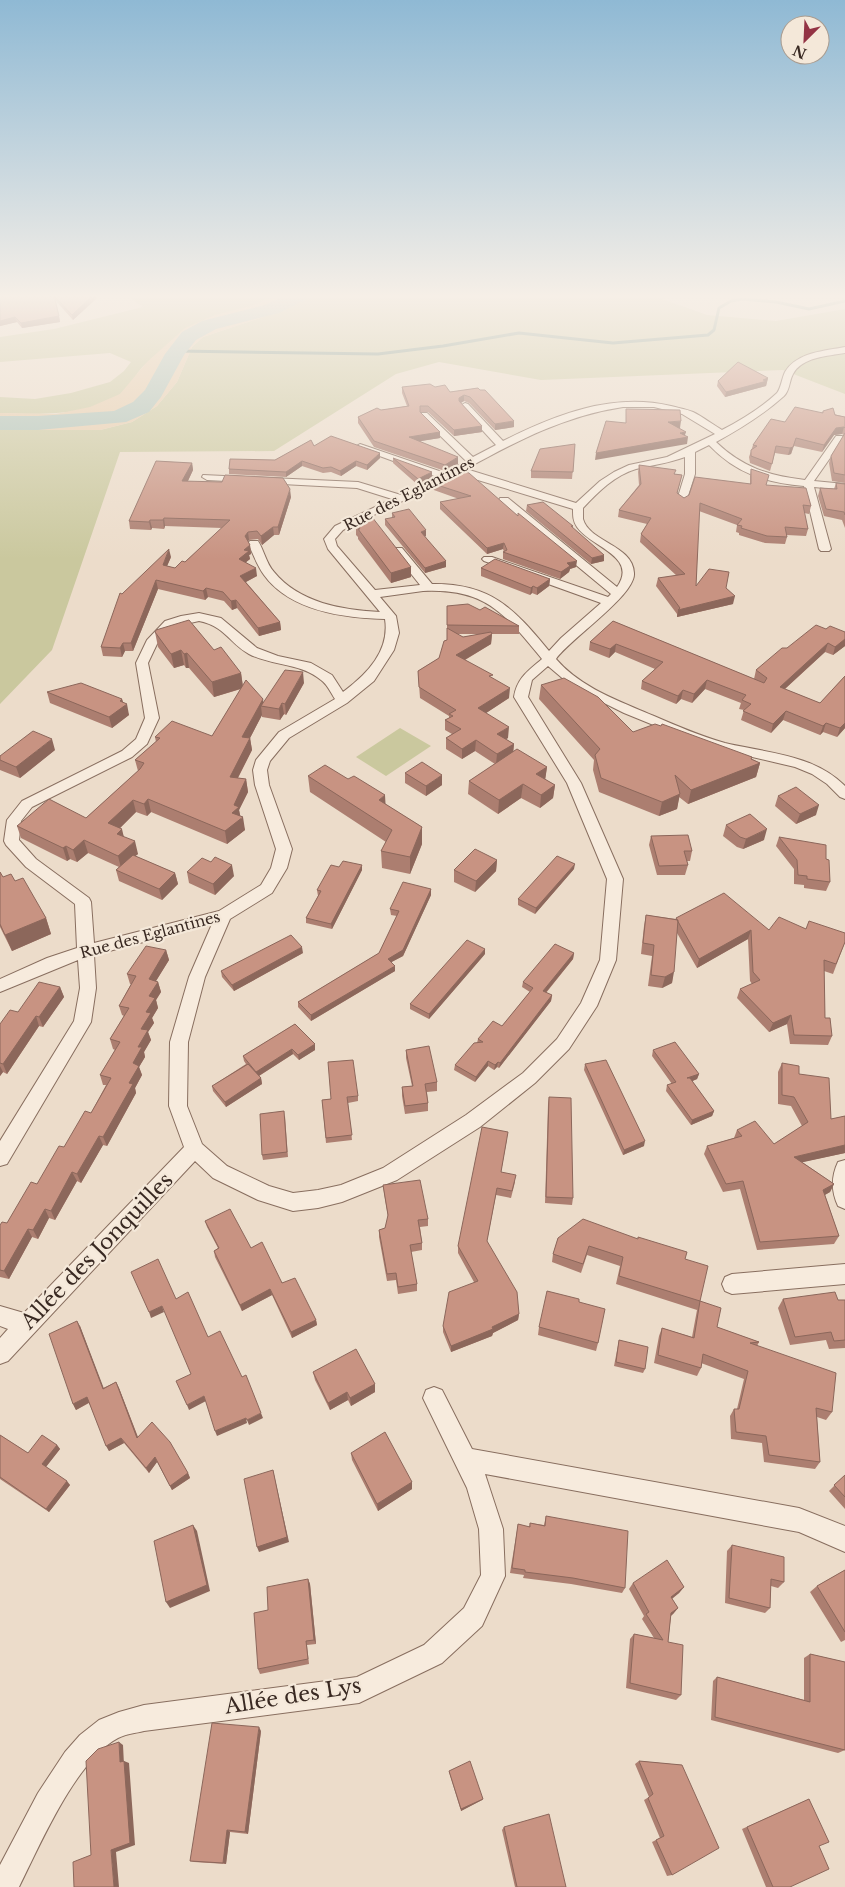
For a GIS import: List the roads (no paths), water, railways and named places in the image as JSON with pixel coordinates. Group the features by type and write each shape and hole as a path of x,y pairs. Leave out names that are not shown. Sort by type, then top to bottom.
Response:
{"street":[{"path":"224,916 197,977 179,1042 178,1106 194,1149 220,1172 265,1194 293,1202 318,1199 342,1193 390,1174 474,1121 529,1078 563,1044 588,1006 608,960 615,879 574,783 521,698 522,686 531,672 548,660 558,647 614,598 628,580 628,568 622,557 583,526 578,520 578,507 604,481 618,473 634,467 655,464 690,450 756,415 783,392 784,382"},
{"name":"Rue des Eglantines","path":"2,983 86,951 224,916 267,889 279,868 284,849 262,785 260,770 263,760 284,735 342,700 369,678 388,650 393,633 390,616 374,594 332,547 329,539 339,528 502,446 569,415 601,406 628,403 668,406 688,413 720,434"},
{"path":"465,406 502,446"},
{"path":"424,415 472,462"},
{"path":"825,549 808,483 839,438"},
{"path":"709,440 736,464 757,474 845,487"},
{"path":"356,446 445,476"},
{"path":"682,500 690,474 690,450"},
{"path":"457,470 578,507"},
{"path":"207,477 358,485 401,498"},
{"path":"504,500 614,598"},
{"path":"391,542 428,587"},
{"path":"254,543 269,574 288,591 319,607 360,615 390,616"},
{"path":"488,559 614,598"},
{"path":"374,594 428,587 453,588 479,596 502,607 548,660 572,682 628,709 709,743 810,767 825,776 845,794"},
{"path":"0,1158 82,1022 88,988 84,902 31,863 11,841 14,820 27,804 127,754 142,741 152,718 142,663 151,643 169,624 199,617 217,621 253,650 275,659 307,666 327,678 342,700"},
{"name":"Allée des Jonquilles","path":"0,1353 194,1149"},
{"path":"845,1168 841,1179 845,1200"},
{"path":"732,1284 845,1274"},
{"path":"0,1316 27,1324"},
{"name":"Allée des Lys","path":"4,1887 73,1764 92,1742 104,1732 117,1725 144,1718 359,1690 433,1654 473,1618 493,1576 491,1529 478,1486 434,1398"},
{"path":"465,1459 799,1520 845,1540"}],"waterway":[{"path":"0,423 38,423 118,417 141,407 154,393 160,382"}]}
